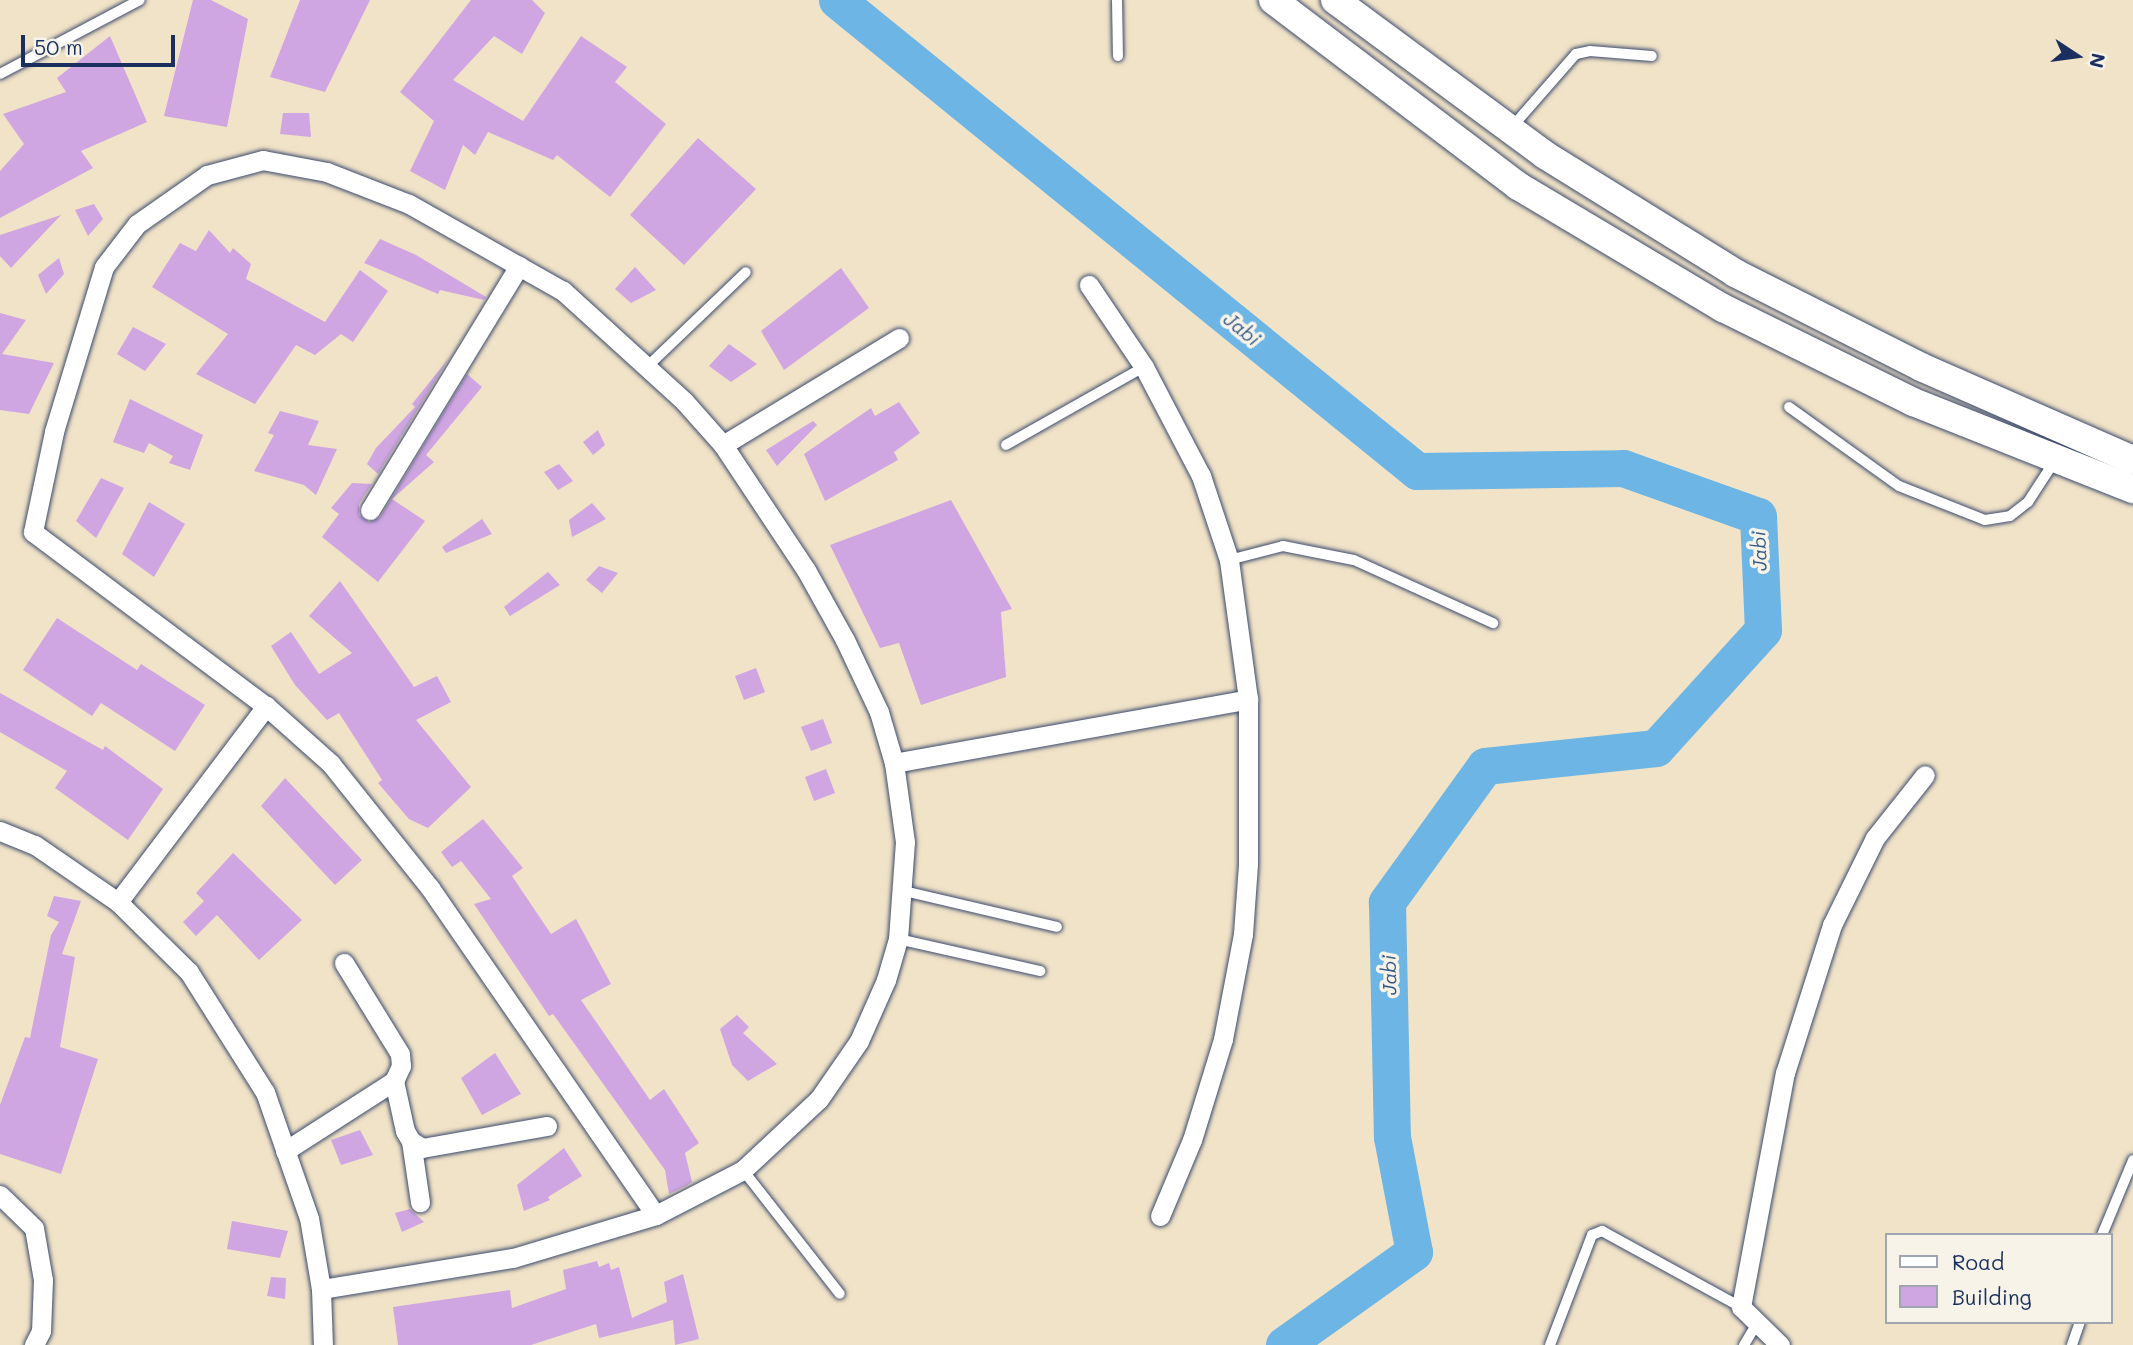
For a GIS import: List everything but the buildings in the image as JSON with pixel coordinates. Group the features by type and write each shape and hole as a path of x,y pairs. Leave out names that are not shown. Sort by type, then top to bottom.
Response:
{"main road":[{"path":"1273,0 1518,186 1723,308 1913,402 2132,486"},
{"path":"1349,4 1511,129 1735,272 1921,367 2133,460"}],"street":[{"path":"321,1289 513,1258 656,1216 743,1170 819,1099 859,1041 886,980 898,940 904,891 905,842 894,763 879,712 845,640 806,570 723,445 649,365 563,290 409,204 327,172 262,160 207,175 137,224 104,267 54,432 33,532 266,706 331,764 430,888 656,1216"},
{"path":"370,510 519,266"},
{"path":"1089,285 1144,367 1201,476 1229,559 1248,699 1249,852 1243,934 1223,1039 1192,1140 1160,1216"},
{"path":"723,445 900,338"},
{"path":"894,763 1248,699"},
{"path":"118,902 266,706"},
{"path":"1780,1345 1741,1307 1785,1073 1832,925 1875,838 1925,775"},
{"path":"0,831 35,845 118,902 189,972 265,1092 309,1217 321,1289 323,1345"},
{"path":"285,1151 394,1081 401,1066 400,1054 344,963"},
{"path":"394,1081 398,1112 411,1141 421,1202"},
{"path":"411,1141 422,1148 450,1139 547,1126"},
{"path":"0,1195 34,1228 43,1280 41,1331 34,1345"}],"lane":[{"path":"0,75 140,0"},
{"path":"1117,0 1118,56"},
{"path":"1511,129 1576,54 1590,51 1652,56"},
{"path":"649,365 746,272"},
{"path":"1006,445 1144,367"},
{"path":"1789,407 1899,486 1985,520 2010,516 2028,502 2056,458"},
{"path":"1229,559 1283,546 1354,560 1493,623"},
{"path":"904,891 1057,927"},
{"path":"898,940 1040,971"},
{"path":"2103,1233 2133,1160"},
{"path":"743,1170 840,1294"},
{"path":"1550,1345 1592,1235 1602,1231 1741,1307"},
{"path":"1744,1345 1757,1323"},
{"path":"2072,1345 2079,1324"}],"waterway":[{"name":"Jabi","path":"837,0 1417,471 1623,468 1758,516 1763,630 1656,748 1485,766 1387,902 1392,1137 1414,1252 1284,1345"}]}
